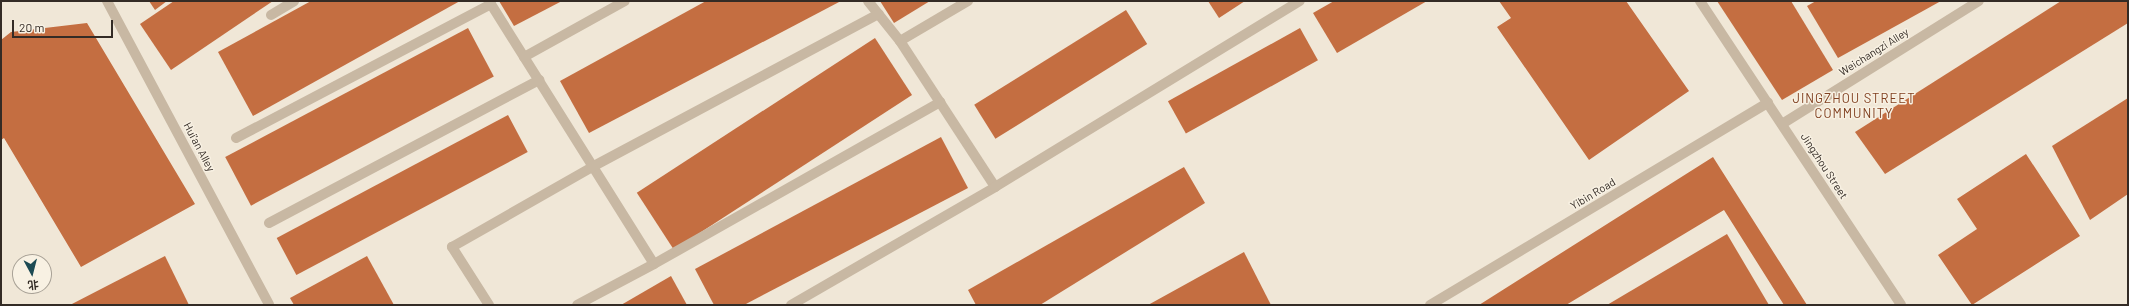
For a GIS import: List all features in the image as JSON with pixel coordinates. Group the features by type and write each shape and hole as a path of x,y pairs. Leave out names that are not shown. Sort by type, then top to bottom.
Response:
{"street":[{"name":"Hui'an Alley","path":"107,1 269,305"},
{"path":"271,15 294,1"},
{"path":"524,57 625,1"},
{"path":"868,1 900,41 995,187"},
{"path":"900,41 968,1"},
{"path":"792,305 995,187 1300,1"},
{"name":"Jingzhou Street","path":"1700,1 1901,305"},
{"name":"Weichangzi Alley","path":"1782,124 1979,1"},
{"path":"236,138 490,3 654,264"},
{"path":"489,305 452,247 592,167 879,14"},
{"path":"269,223 539,80"},
{"path":"577,305 654,264 940,102"},
{"name":"Yibin Road","path":"1430,305 1768,103"}],"building":[{"path":"149,1 167,1 155,10"},
{"path":"174,1 273,1 171,70 140,24"},
{"path":"311,1 460,1 253,116 218,52"},
{"path":"499,1 562,1 514,26"},
{"path":"706,1 841,1 589,133 560,81"},
{"path":"880,1 930,1 894,23"},
{"path":"1208,1 1245,1 1219,18"},
{"path":"1334,1 1427,1 1337,53 1313,13"},
{"path":"1499,1 1626,1 1689,91 1589,160 1497,27 1511,18"},
{"path":"1717,1 1791,1 1833,70 1782,100"},
{"path":"1816,1 1941,1 1838,58 1807,6"},
{"path":"2061,1 2128,1 2128,23 1885,174 1855,132"},
{"path":"1126,10 1147,44 995,139 974,105"},
{"path":"87,23 195,204 81,267 4,138 1,140 1,40 11,32"},
{"path":"468,28 494,77 251,206 225,157"},
{"path":"1300,28 1318,60 1186,134 1168,101"},
{"path":"875,38 912,95 674,250 637,193"},
{"path":"2128,98 2128,194 2090,220 2052,146"},
{"path":"508,115 528,152 296,275 277,238"},
{"path":"941,137 968,188 744,305 714,305 695,269"},
{"path":"2026,154 2080,236 1972,305 1938,255 1977,229 1957,199"},
{"path":"1713,157 1807,305 1784,305 1724,210 1566,305 1479,305"},
{"path":"1184,167 1205,203 1040,305 976,305 968,290"},
{"path":"1727,234 1769,305 1607,305"},
{"path":"1244,252 1271,305 1148,305"},
{"path":"165,256 189,305 70,305"},
{"path":"367,256 394,305 294,305 290,298"},
{"path":"671,276 687,305 621,305"}],"district":[{"name":"JINGZHOU STREET COMMUNITY","path":"1854,106"}]}
